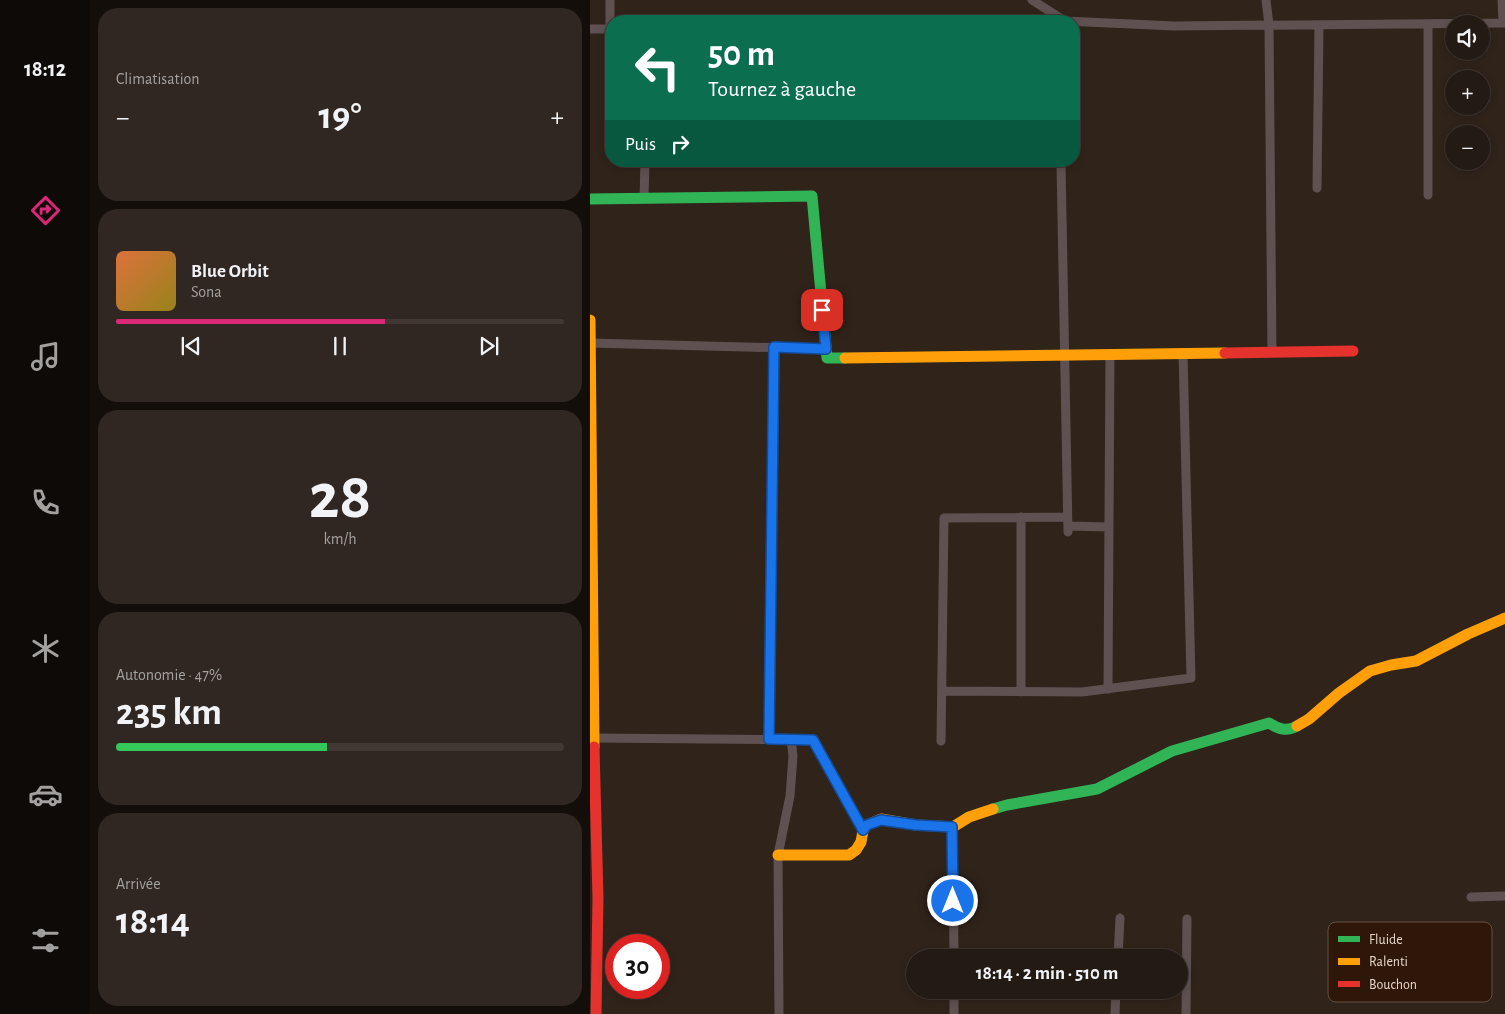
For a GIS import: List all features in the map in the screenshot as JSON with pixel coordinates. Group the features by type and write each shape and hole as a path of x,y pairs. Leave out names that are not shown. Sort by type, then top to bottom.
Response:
{"street":[{"path":"610,0 611,15"},
{"path":"1032,0 1057,15"},
{"path":"1266,0 1269,25 1272,352"},
{"path":"1080,21 1174,26 1504,23 1502,0"},
{"path":"1428,24 1428,195"},
{"path":"1317,188 1319,25"},
{"path":"590,29 605,29"},
{"path":"644,198 645,167"},
{"path":"1061,167 1068,525"},
{"path":"590,199 812,196 827,358 1354,350"},
{"path":"590,320 591,596 598,898 596,1014"},
{"path":"590,343 826,349"},
{"path":"769,739 774,347"},
{"path":"942,692 1082,692 1191,678 1183,353"},
{"path":"1108,689 1110,354"},
{"path":"941,741 944,518 1021,518 1068,525 1109,527"},
{"path":"1020,692 1021,518"},
{"path":"778,855 848,854 856,850 861,842 863,830 867,825 881,820 916,825 952,827 969,817 1006,805 1097,790 1172,750 1269,723 1282,730 1292,728 1310,719 1339,693 1370,671 1416,661 1468,634 1505,618"},
{"path":"594,738 813,740 863,830"},
{"path":"779,1014 778,855 790,796 793,756 791,740"},
{"path":"952,827 954,949"},
{"path":"1471,897 1505,896"},
{"path":"1118,949 1120,918"},
{"path":"1186,1014 1187,919"},
{"path":"954,999 954,1014"},
{"path":"1115,1014 1116,999"}],"traffic: fast":[{"path":"590,199 812,196 827,358 845,358"},
{"path":"993,809 1097,789 1172,751 1269,723 1283,729 1297,726"}],"traffic: slow":[{"path":"590,320 594,747"},
{"path":"845,358 1225,353"},
{"path":"1297,726 1309,719 1339,693 1370,671 1416,661 1468,634 1505,618"},
{"path":"778,855 849,855 856,850 861,842 863,831 867,825 881,819 916,825 953,827 969,817 993,809"}],"traffic: jam":[{"path":"1225,353 1353,351"},
{"path":"594,747 598,898 596,1014"}],"route":[{"path":"822,310 826,349 774,347 769,739 813,740 863,830 867,825 881,820 916,825 952,827 953,901"}]}
